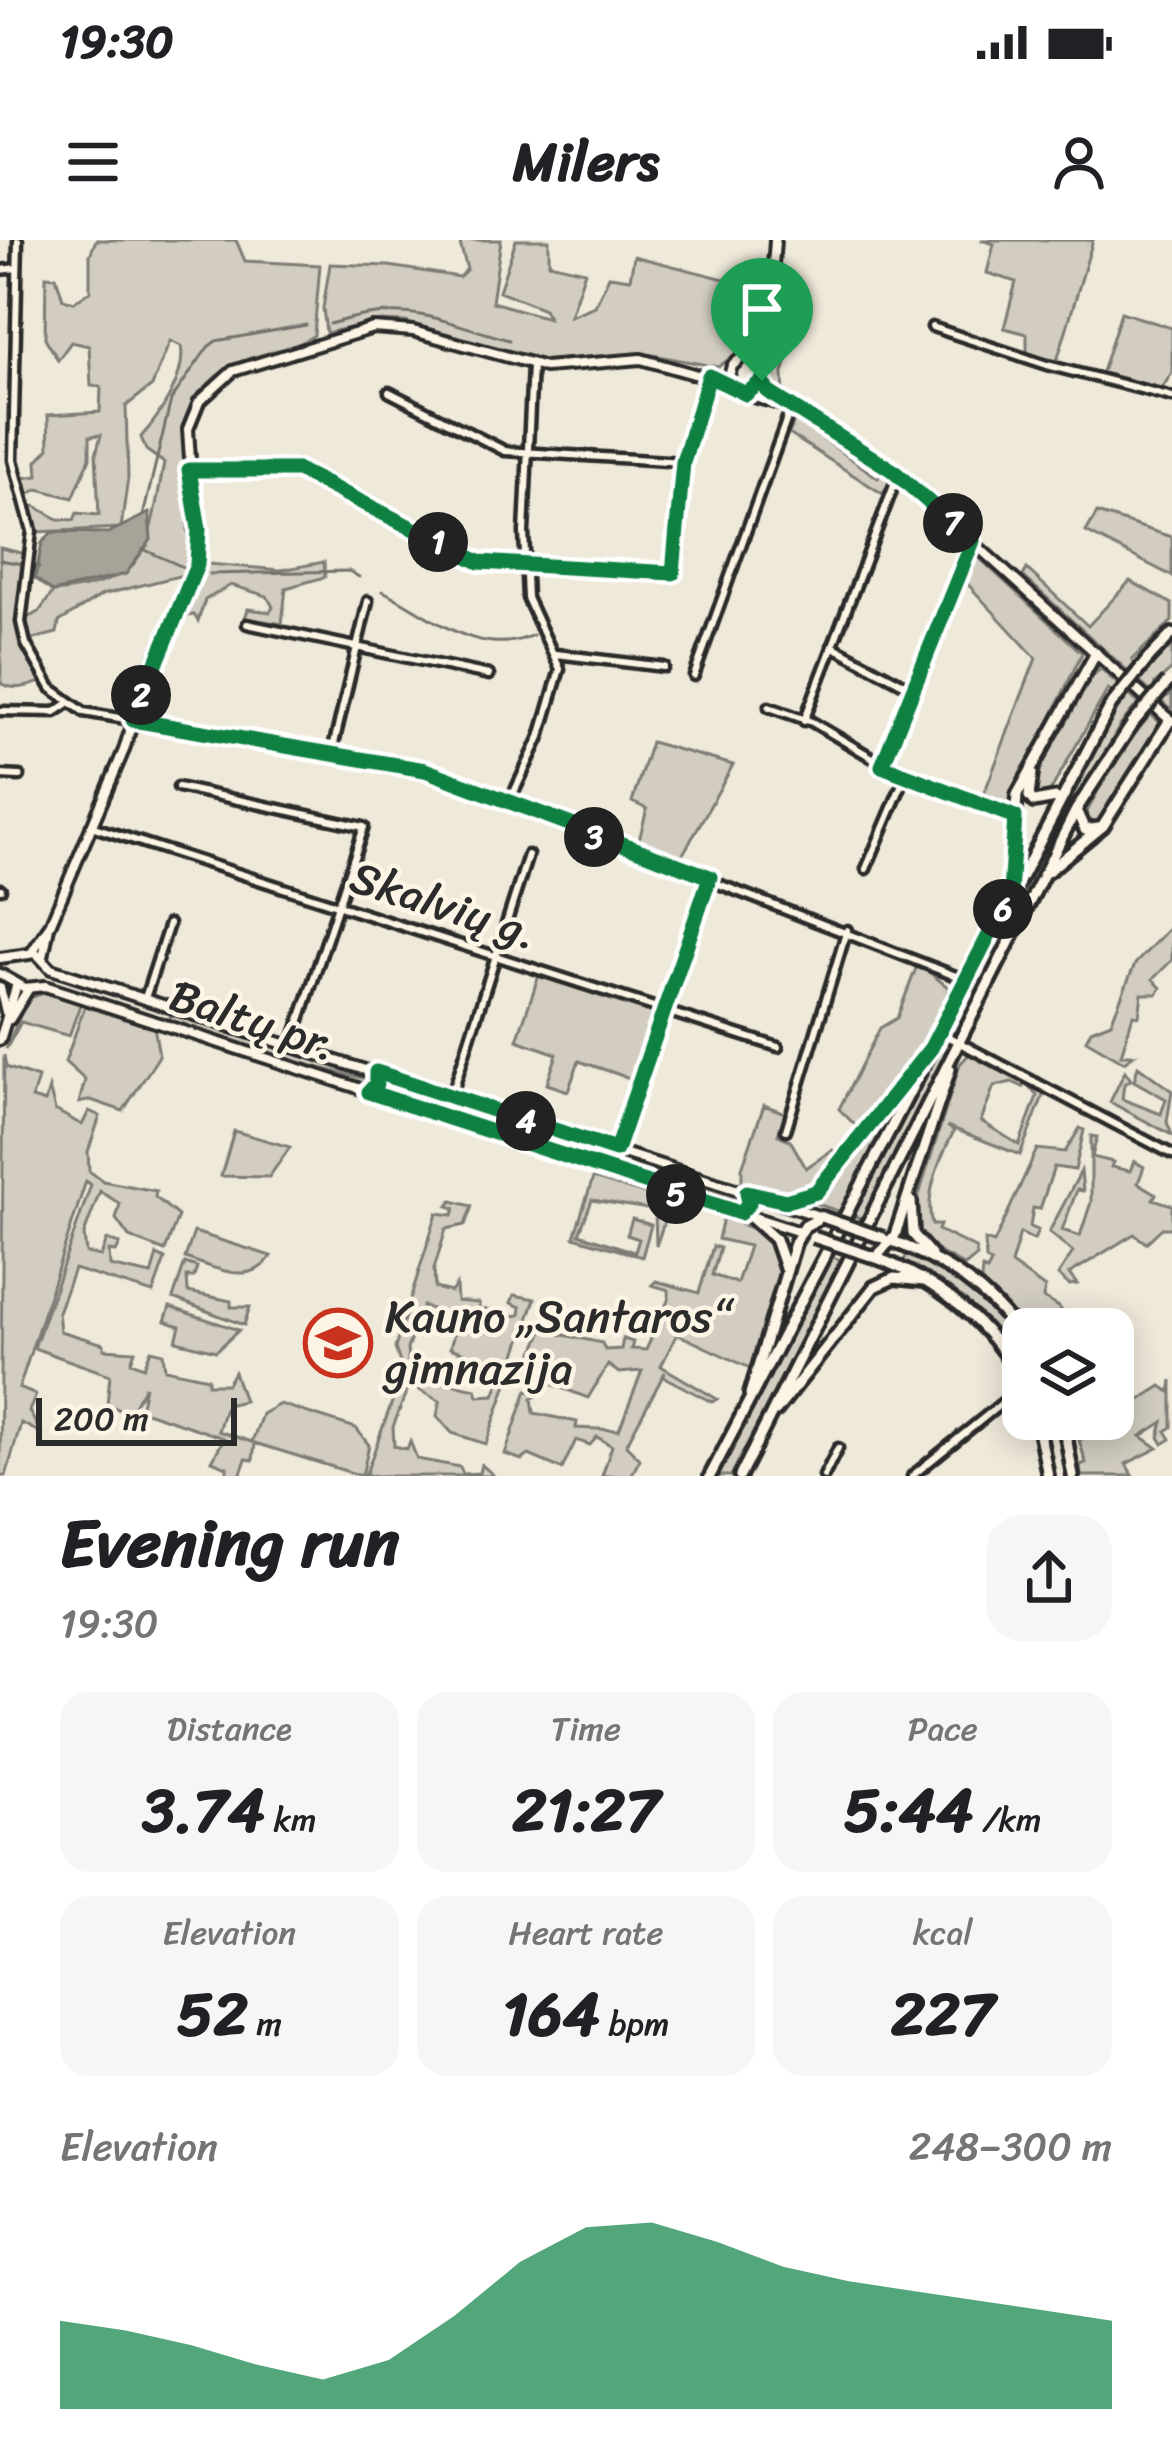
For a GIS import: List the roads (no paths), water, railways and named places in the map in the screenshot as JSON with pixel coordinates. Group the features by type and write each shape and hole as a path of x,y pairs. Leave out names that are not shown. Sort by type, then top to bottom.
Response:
{"main road":[{"path":"776,240 762,381 791,407 898,475 1171,721 1102,826 1043,875"},
{"path":"730,384 768,299"},
{"path":"0,958 32,952 49,927 197,565 199,529 188,429 195,408 224,377 254,362 386,327 532,365 555,368 627,358 686,369 711,374 746,394 791,407"},
{"path":"711,374 736,364 760,370"},
{"path":"746,394 762,381"},
{"path":"710,1476 1060,795 1112,705 1172,634"},
{"path":"1010,894 1017,795 1096,652"},
{"path":"740,1476 1076,810 1132,723 1170,680"},
{"path":"1034,766 1029,796 1034,802 1046,804 1060,795"},
{"path":"1076,810 1085,830 1102,826"},
{"path":"6,1025 45,962 49,927"},
{"name":"Baltų pr.","path":"32,952 45,962 145,998 887,1239 932,1256 988,1297 1002,1314"},
{"path":"0,1040 16,958"},
{"name":"Baltų pr.","path":"0,974 875,1257 924,1281 989,1333 1002,1353"},
{"path":"0,988 6,1025"},
{"path":"164,1024 163,1013 175,1008"},
{"path":"875,1257 911,1195 958,1042"},
{"path":"775,1201 802,1200 816,1192 931,1048"},
{"path":"369,1092 376,1084 376,1072"},
{"path":"497,1133 496,1120 504,1114"},
{"path":"747,1192 744,1214 775,1239 786,1274"},
{"path":"911,1195 911,1228 932,1256"},
{"path":"749,1404 800,1232 820,1216"},
{"path":"766,1422 874,1287 893,1278 924,1281"},
{"path":"1041,1440 1048,1476"},
{"path":"1067,1440 1073,1476"}],"street":[{"path":"18,240 13,460 32,530 32,569 21,622 26,644 67,704 84,712 425,770 966,980"},
{"path":"0,270 17,268"},
{"path":"932,327 1047,365 1172,397"},
{"path":"509,803 555,694 556,654 529,609 524,565 532,365"},
{"path":"189,470 298,470 470,559 673,573 683,462 711,374"},
{"path":"388,392 505,452 683,462"},
{"path":"694,676 791,407"},
{"path":"804,721 898,475"},
{"path":"882,766 973,541"},
{"path":"332,752 368,601"},
{"path":"247,624 489,675"},
{"path":"832,646 913,689"},
{"path":"556,654 664,668"},
{"path":"0,710 55,712 67,704"},
{"path":"769,707 804,721 882,766 1015,817"},
{"path":"0,775 20,776"},
{"path":"866,869 905,776"},
{"path":"178,787 364,827 292,1044"},
{"name":"Skalvių g.","path":"91,826 778,1048"},
{"path":"451,1096 528,855"},
{"path":"616,1150 710,877"},
{"path":"145,998 169,924"},
{"path":"786,1130 847,930"},
{"path":"939,1032 1172,1154"},
{"path":"912,1476 1002,1402"},
{"path":"824,1476 838,1448"}],"waterway":[{"path":"330,324 401,313 440,319 509,340"},
{"path":"143,516 171,400 208,347 216,341 306,325"},
{"path":"143,549 185,568"},
{"path":"0,560 39,567"},
{"path":"210,574 349,571 359,577"},
{"path":"383,591 474,639 513,641 533,635"}],"place":[{"name":"Kauno „Santaros“ gimnazija","path":"338,1343"}]}
